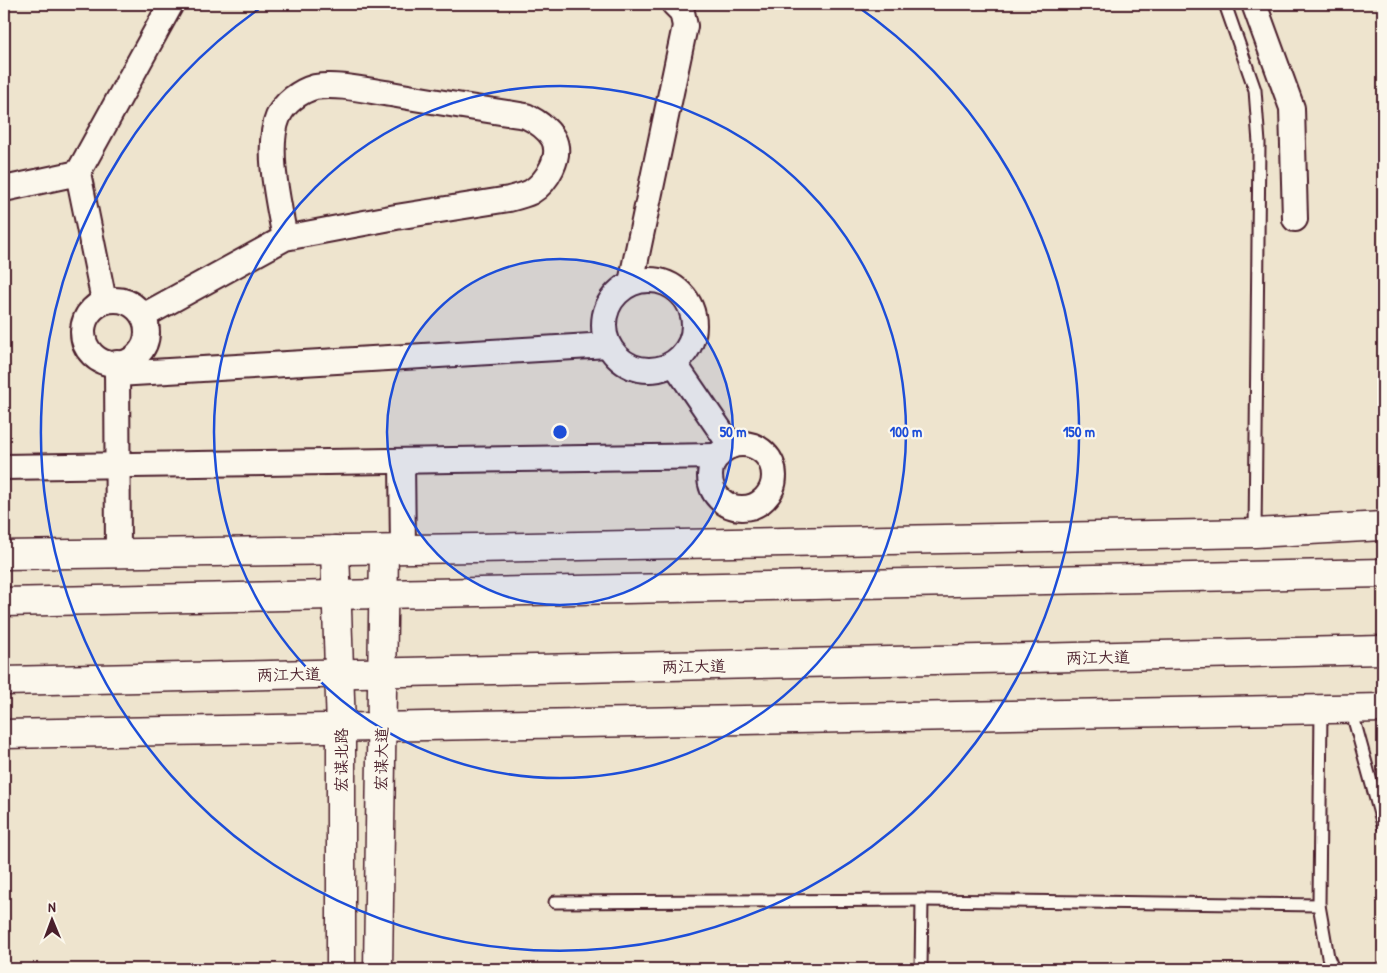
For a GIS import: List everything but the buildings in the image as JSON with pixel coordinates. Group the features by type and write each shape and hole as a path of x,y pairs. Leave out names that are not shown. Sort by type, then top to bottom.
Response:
{"main road":[{"path":"4,555 1255,533 1383,526"},
{"name":"宏谋大道","path":"378,969 383,594 393,549"},
{"name":"宏谋北路","path":"335,550 341,728 341,969"},
{"path":"4,602 1383,573"},
{"name":"两江大道","path":"4,681 1383,650"},
{"path":"4,734 1383,708"}],"street":[{"path":"104,301 78,173 171,4"},
{"path":"631,283 685,28 684,14 674,4"},
{"path":"1254,4 1292,108 1295,219"},
{"path":"142,316 285,238 522,196 532,191 545,179 552,167 556,154 554,139 542,126 526,116 360,89 322,86 307,90 297,95 282,110 274,129 274,175 285,238"},
{"path":"4,189 78,173"},
{"path":"645,280 660,280 674,286 685,296 692,309 695,324 692,339 685,353 674,363 660,369 644,370 630,366 617,357 608,345 604,331 604,316 609,302 618,291 631,283 645,280"},
{"path":"117,369 138,354 144,345 147,335 146,325 136,308 127,302 116,300 104,301 95,306 87,315 83,325 83,336 86,347 92,355 117,369 608,345"},
{"path":"674,363 725,451"},
{"path":"117,369 118,554"},
{"path":"4,467 402,461 725,451 742,444 762,451 769,459 773,468 773,484 766,498 758,504 748,507 737,507 719,498 713,490 711,469 725,451"},
{"path":"393,549 402,461"},
{"path":"748,507 748,542"}],"lane":[{"path":"1224,4 1255,90 1259,143 1255,533"},
{"path":"1350,709 1383,825"},
{"path":"1320,710 1319,905 1328,957 1333,969"},
{"path":"555,902 922,900 1319,905"},
{"path":"921,969 922,900"}]}
